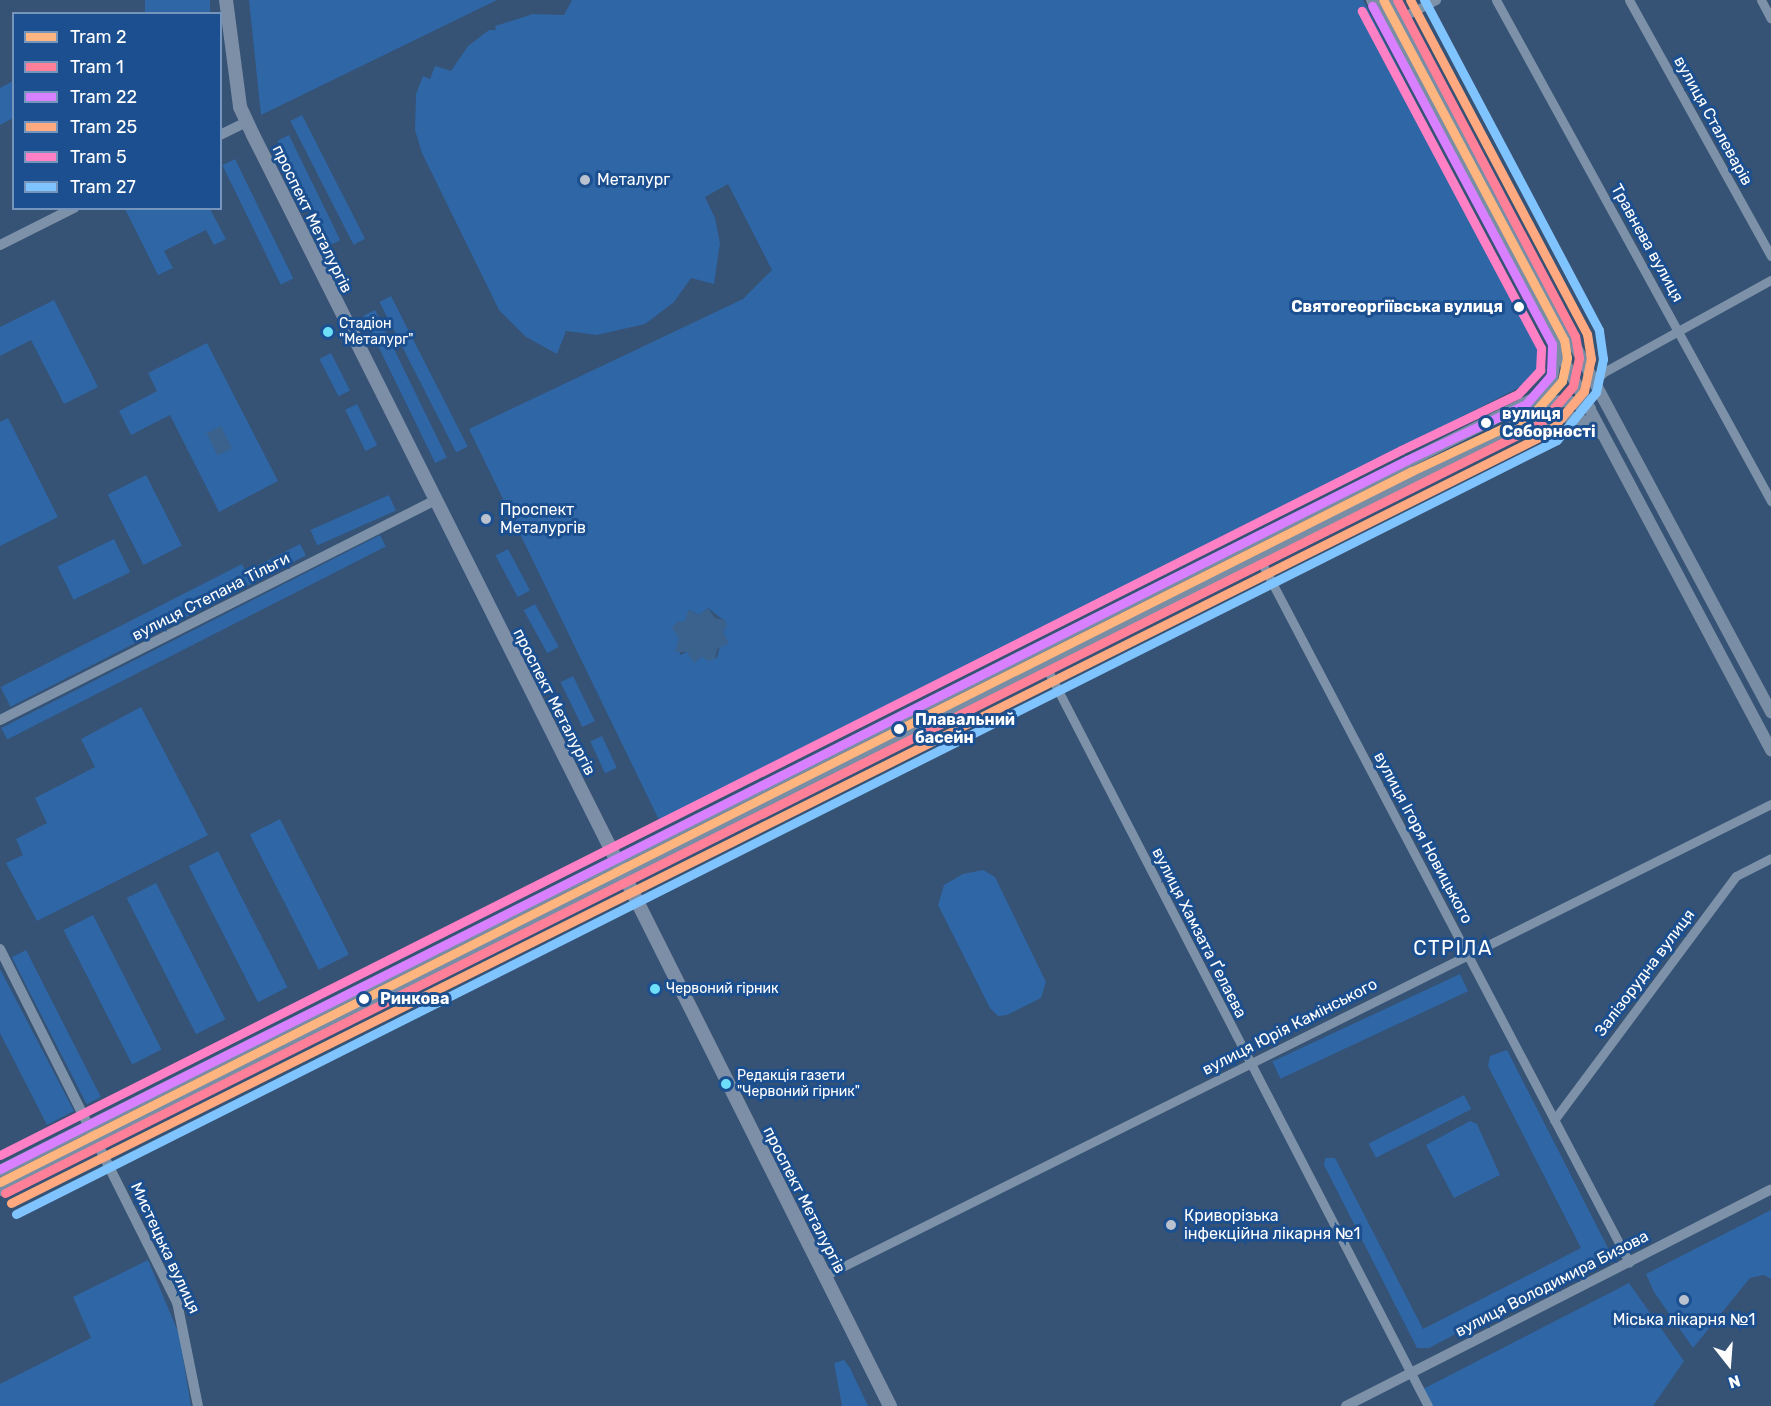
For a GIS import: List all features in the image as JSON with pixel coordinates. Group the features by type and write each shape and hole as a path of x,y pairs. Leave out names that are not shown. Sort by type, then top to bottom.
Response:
{"main road":[{"name":"проспект Металургів","path":"226,0 240,107 247,122 614,862 890,1406"},
{"path":"1372,0 1556,350 1771,750"},
{"path":"1390,0 1570,341 1771,712"},
{"path":"0,1190 621,874 1532,421 1556,400 1570,376 1570,341"},
{"path":"0,1172 1524,404 1540,394 1552,379 1556,350"},
{"path":"1524,404 1556,400 1587,406 1618,428"},
{"path":"1532,421 1568,416 1587,422 1602,434"}],"street":[{"path":"1386,25 1436,0"},
{"name":"Травнева вулиця","path":"1496,0 1771,501"},
{"name":"вулиця Сталеварів","path":"1629,0 1771,256"},
{"path":"1761,0 1771,19"},
{"path":"222,134 247,122"},
{"path":"0,245 70,210"},
{"path":"1593,383 1604,372 1771,280"},
{"name":"вулиця Степана Тільги","path":"0,720 435,501"},
{"name":"вулиця Ігоря Новицького","path":"1258,556 1629,1262"},
{"name":"вулиця Хамзата Ґелаєва","path":"1045,664 1199,969 1251,1063 1428,1406"},
{"name":"вулиця Юрія Камінського","path":"824,1276 1771,804"},
{"name":"Залізорудна вулиця","path":"1554,1120 1736,876 1771,858"},
{"name":"Мистецька вулиця","path":"0,949 177,1302 198,1406"},
{"name":"вулиця Володимира Бизова","path":"1346,1406 1771,1189"}],"shaded area":[{"path":"145,0 210,0 210,12 145,12"},
{"path":"249,0 497,0 261,115"},
{"path":"572,0 1363,0 1539,340 1540,366 1522,386 661,824 469,429 743,299 772,270 728,184 705,197 715,218 720,243 714,284 691,278 674,302 645,324 597,335 566,331 557,354 526,337 499,310 422,153 415,130 416,94 423,76 430,79 435,66 451,71 468,46 489,30 496,30 495,26 533,14 564,15","holes":["708,608 726,622 717,658 687,652 680,655 679,638 689,610 699,615"]},
{"path":"12,82 12,119 0,125 0,88"},
{"path":"302,115 365,239 354,245 290,121"},
{"path":"289,135 340,240 329,246 277,141"},
{"path":"235,159 293,279 281,285 222,165"},
{"path":"126,210 211,210 226,239 214,245 206,230 164,251 173,268 158,275"},
{"path":"391,296 468,447 456,452 379,302"},
{"path":"54,300 98,387 64,404 31,340 0,356 0,327"},
{"path":"375,310 447,457 435,463 363,316"},
{"path":"207,343 278,481 219,512 170,415 131,435 119,411 157,391 148,373"},
{"path":"331,353 350,390 338,396 319,359"},
{"path":"357,404 377,445 365,451 345,410"},
{"path":"8,418 58,517 0,546 0,422"},
{"path":"221,426 232,448 218,455 207,433"},
{"path":"146,475 182,545 144,565 108,495"},
{"path":"389,495 396,511 317,546 310,530"},
{"path":"380,535 386,547 7,740 1,728"},
{"path":"114,539 130,572 74,600 57,567"},
{"path":"300,544 306,556 262,578 256,566"},
{"path":"508,549 530,590 518,597 496,556"},
{"path":"242,564 252,584 11,707 1,687"},
{"path":"535,604 559,647 547,653 524,610"},
{"path":"708,608 715,618 725,620 727,626 723,632 729,643 717,649 715,659 708,661 702,657 694,663 687,652 675,652 679,638 672,627 678,621 684,622 689,610 699,615"},
{"path":"573,676 595,721 582,727 560,682"},
{"path":"141,707 208,835 37,921 6,863 23,855 16,839 47,823 35,798 95,767 81,739"},
{"path":"602,736 617,768 605,773 590,741"},
{"path":"280,819 349,954 319,970 250,834"},
{"path":"218,851 287,987 258,1002 189,866"},
{"path":"983,870 995,877 1046,982 1041,998 1007,1015 998,1016 990,1008 938,905 944,885 963,874"},
{"path":"156,883 225,1019 196,1034 127,898"},
{"path":"93,915 162,1050 132,1065 64,930"},
{"path":"26,950 101,1097 87,1104 12,957"},
{"path":"0,969 74,1111 47,1125 0,1033"},
{"path":"1460,974 1468,991 1280,1079 1272,1061"},
{"path":"1507,1050 1608,1248 1603,1257 1429,1348 1417,1348 1324,1165 1325,1158 1335,1158 1423,1329 1581,1248 1488,1066 1490,1056"},
{"path":"1464,1095 1471,1109 1376,1158 1369,1144"},
{"path":"1470,1121 1477,1124 1500,1175 1454,1198 1426,1145"},
{"path":"1771,1210 1771,1279 1764,1275 1750,1278 1693,1348 1654,1292 1646,1274"},
{"path":"148,1260 179,1334 191,1406 0,1406 0,1384 91,1338 73,1297"},
{"path":"1629,1283 1684,1361 1653,1406 1432,1406 1423,1389"},
{"path":"844,1360 868,1406 842,1406 834,1363"}],"tram line":[{"name":"2","path":"0,1182 1412,471 1533,414 1562,381 1567,358 1564,340 1383,0"},
{"name":"1","path":"5,1193 1541,423 1573,386 1579,358 1575,336 1397,0"},
{"name":"25","path":"11,1203 1549,432 1584,391 1591,359 1587,334 1410,0"},
{"name":"27","path":"16,1214 1557,440 1596,392 1603,359 1599,330 1424,0"},
{"name":"22","path":"0,1169 1407,460 1526,404 1551,375 1552,344 1372,6"},
{"name":"5","path":"0,1155 1401,450 1518,394 1540,370 1541,348 1362,11"}],"place":[{"name":"Металург","path":"585,180"},
{"name":"Святогеоргіївська вулиця","path":"1519,307"},
{"name":"Стадіон \"Металург\"","path":"328,332"},
{"name":"вулиця Соборності","path":"1486,423"},
{"name":"Проспект Металургів","path":"486,519"},
{"name":"Плавальний басейн","path":"899,729"},
{"name":"Червоний гірник","path":"655,989"},
{"name":"Ринкова","path":"364,999"},
{"name":"Редакція газети \"Червоний гірник\"","path":"726,1084"},
{"name":"Криворізька інфекційна лікарня №1","path":"1171,1225"},
{"name":"Міська лікарня №1","path":"1684,1300"}],"district":[{"name":"СТРІЛА","path":"1453,948"}]}
